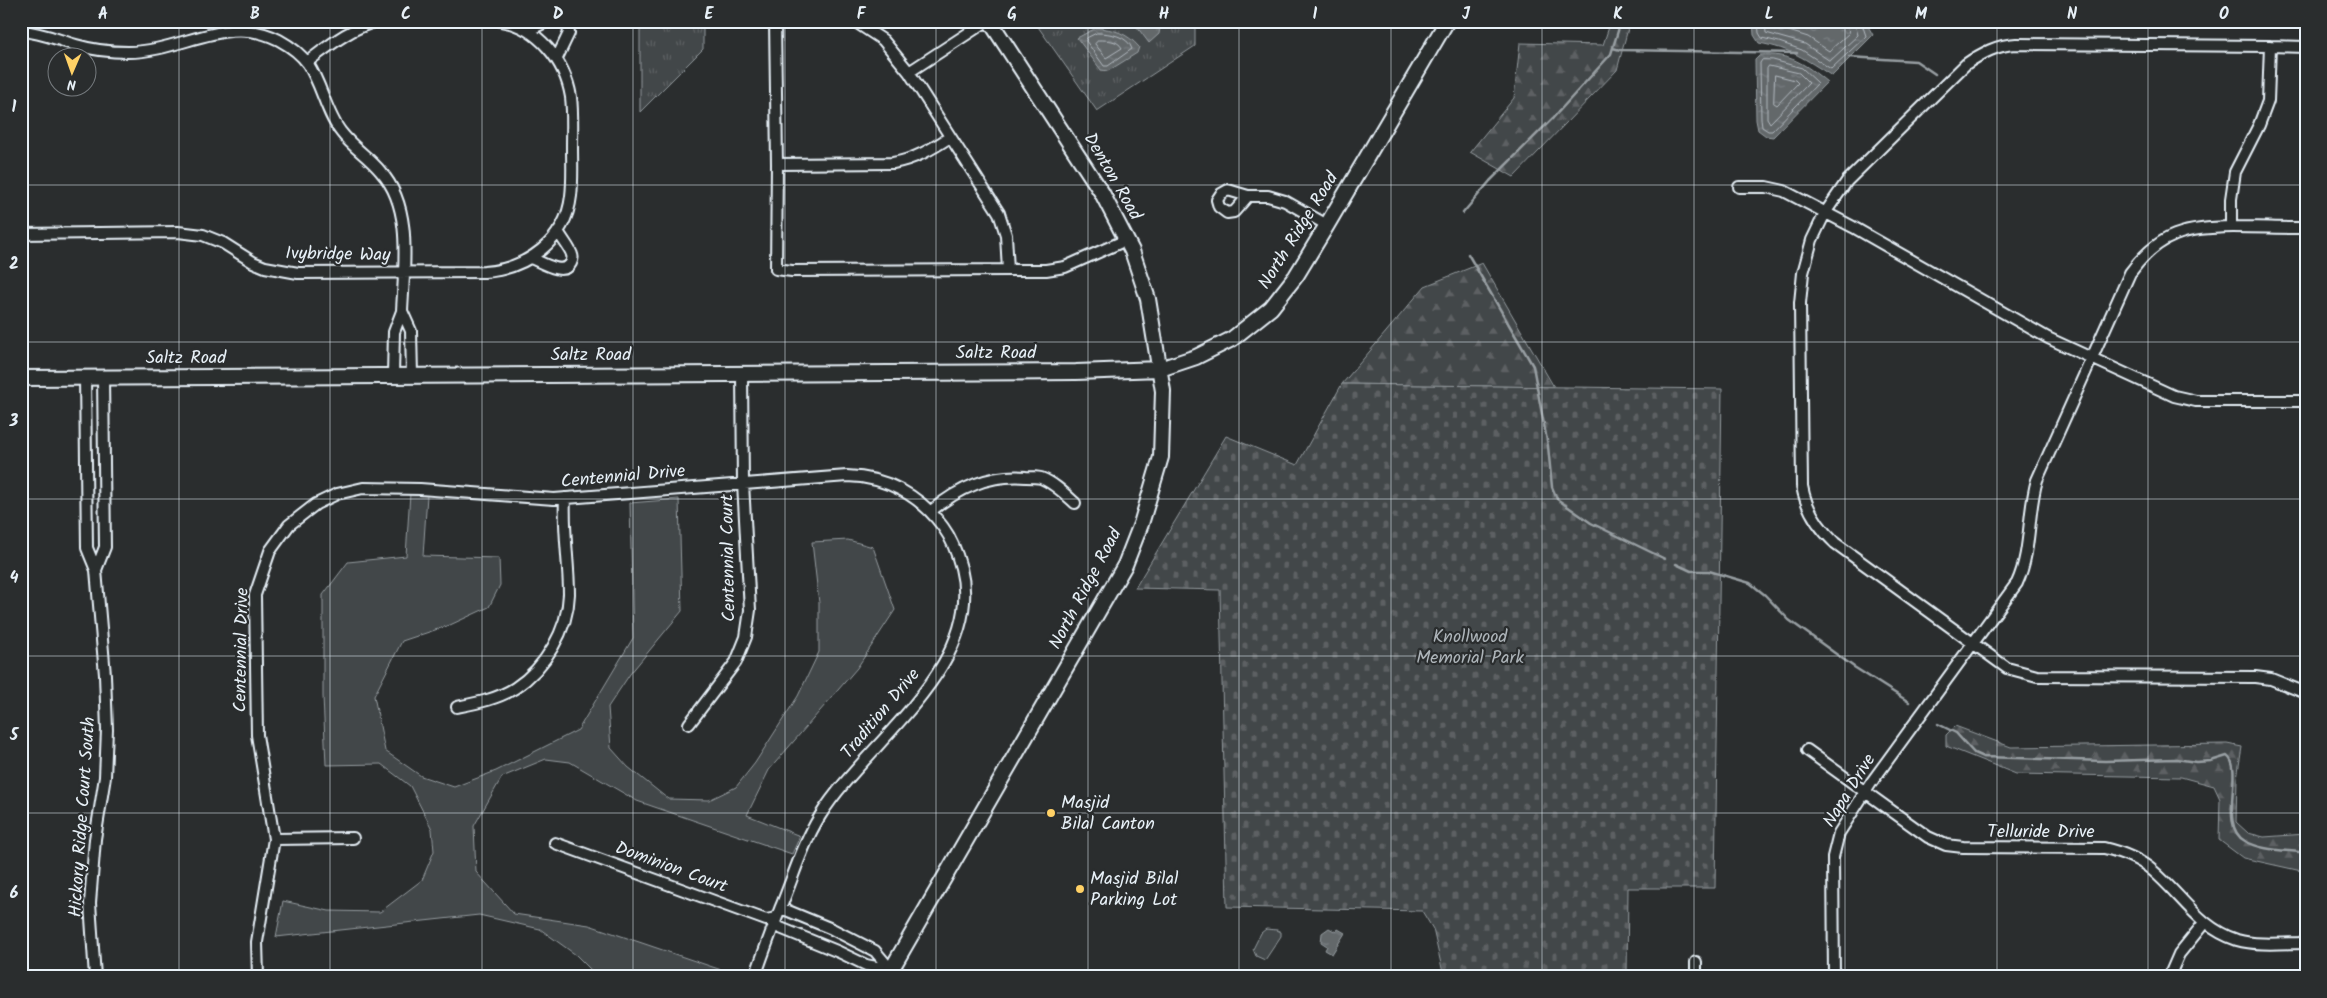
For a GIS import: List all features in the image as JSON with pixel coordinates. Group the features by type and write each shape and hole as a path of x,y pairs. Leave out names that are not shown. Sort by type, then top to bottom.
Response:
{"street":[{"path":"307,62 340,36 358,27 378,21"},
{"path":"501,21 529,30 557,58 569,33 568,21"},
{"path":"529,30 548,21"},
{"path":"775,21 776,270 1054,270 1078,263 1126,240"},
{"path":"854,21 884,40 909,72 999,213 1006,235 1008,270"},
{"path":"909,72 988,21"},
{"name":"Denton Road","path":"988,21 1085,166 1126,240 1148,299 1160,369"},
{"name":"North Ridge Road","path":"889,973 1125,565 1141,524 1161,457 1164,414 1160,369 1214,349 1248,329 1271,308 1285,291 1327,225 1447,21"},
{"path":"21,31 33,32 87,48 129,52 162,49 221,31 247,30 263,33 280,41 307,62 317,80 338,129 350,144 381,171 391,185 401,210 404,272 402,310 394,332 394,375"},
{"path":"2306,47 2016,44 1993,48 1966,64 1847,181 1825,213 1812,240 1806,258 1800,303 1801,476 1806,501 1819,527 1835,543 2007,668 2037,676 2255,677 2271,679 2306,693"},
{"path":"2231,227 2231,199 2235,172 2259,125 2268,101 2270,46"},
{"name":"Ivybridge Way","path":"21,234 178,232 210,238 223,243 252,262 276,270 298,273 491,272 508,269 531,258 546,247 558,231 569,207 572,170 571,96 557,58"},
{"path":"776,164 893,163 923,154 950,137"},
{"path":"1739,187 1766,187 1784,191 1861,232 2003,314 2091,359 2174,396 2196,401 2306,401"},
{"path":"1248,196 1268,196 1285,201 1327,225"},
{"name":"Napa Drive","path":"1834,977 1833,857 1839,833 1917,720 2011,594 2022,571 2037,480 2130,273 2148,252 2164,240 2184,231 2212,227 2306,228"},
{"path":"531,258 554,268 562,269 568,266 572,261 572,254 564,244 558,231"},
{"path":"402,310 411,331 412,375"},
{"name":"Saltz Road","path":"21,378 742,374 1160,369"},
{"name":"Centennial Court","path":"689,724 736,662 746,637 750,610 743,483 742,374"},
{"name":"Hickory Ridge Court South","path":"85,377 87,548 96,570 105,675 107,730 105,777 95,839 90,903 95,977"},
{"name":"Hickory Ridge Court South","path":"96,570 105,547 103,377"},
{"name":"Tradition Drive","path":"743,483 846,476 870,478 912,495 931,511 952,542 962,574 964,601 955,639 942,664 921,696 844,784 821,815 802,852 754,977"},
{"path":"931,511 957,491 972,484 989,479 1017,476 1040,478 1060,489 1075,503"},
{"name":"Centennial Drive","path":"258,977 257,942 274,839 256,735 255,595 270,551 289,525 316,504 337,494 363,488 565,498 743,483"},
{"path":"457,707 494,698 515,688 534,672 553,648 566,616 569,594 565,498"},
{"path":"86,504 104,504"},
{"name":"Telluride Drive","path":"1807,750 1928,836 1946,845 1983,848 2104,848 2138,860 2153,870 2204,923 2237,940 2256,943 2306,943"},
{"path":"274,839 353,838"},
{"name":"Dominion Court","path":"555,843 775,922 866,965 889,973 909,977"},
{"path":"781,908 832,929 875,951 889,973"},
{"path":"2168,977 2179,954 2204,923"},
{"path":"1696,962 1696,977"}],"green space":[{"path":"640,21 703,21 703,49 640,112"},
{"path":"1034,21 1195,21 1195,46 1097,111"},
{"path":"1611,21 1630,21 1617,70 1514,177 1470,152 1514,98 1520,43 1603,45"},
{"path":"1482,263 1554,387 1342,384 1425,286"},
{"name":"Knollwood Memorial Park","path":"1342,384 1722,389 1715,888 1628,888 1627,977 1444,977 1433,929 1422,911 1227,907 1220,590 1135,588 1226,436 1297,465"},
{"path":"410,493 427,495 423,556 499,558 500,585 489,607 450,625 402,641 374,696 385,751 421,776 454,787 496,771 578,730 633,638 630,503 679,499 682,611 630,674 608,707 611,748 628,767 668,799 709,800 736,787 755,763 798,696 819,652 819,603 812,542 848,540 873,547 895,610 857,668 769,770 747,815 800,836 792,854 637,801 570,762 546,759 502,777 474,826 476,872 514,914 589,925 742,977 710,977 688,970 684,977 598,977 576,955 540,929 479,915 276,937 283,901 329,911 380,912 422,880 434,851 432,829 410,786 381,764 326,765 323,696 323,595 348,562 406,556"},
{"path":"1955,726 2011,747 2227,744 2242,747 2237,778 2236,822 2248,833 2264,837 2306,834 2306,872 2243,858 2219,840 2220,799 2214,786 2181,777 2016,774 1946,746 1946,735"},
{"path":"1266,929 1277,930 1281,932 1281,936 1265,960 1256,956 1253,949 1261,933"}],"water":[{"path":"1126,21 1161,21 1159,34 1149,43 1137,27"},
{"path":"1753,21 1865,21 1873,35 1832,76 1806,60 1781,48 1759,43 1754,35"},
{"path":"1096,28 1109,29 1125,35 1139,47 1137,53 1108,71 1101,70 1077,38"},
{"path":"1760,55 1789,58 1804,65 1827,82 1773,137 1766,136 1758,130 1756,120 1755,60"},
{"path":"1329,928 1336,932 1338,929 1345,933 1332,954 1325,950 1327,946 1321,942 1322,933"}],"waterway":[{"path":"1463,213 1490,181 1553,118 1611,54 1621,21"},
{"path":"1613,48 1620,50 1797,53"},
{"path":"1849,57 1916,61 1935,74"},
{"path":"1468,254 1533,366 1548,446 1552,487 1557,499 1591,523 1665,559"},
{"path":"1676,564 1691,571 1709,571 1750,583 1765,595 1789,620 1854,667 1909,702"},
{"path":"1938,724 1956,733 1974,753 1983,757 2105,761 2176,759 2196,762 2211,761 2227,756 2232,762 2232,811 2233,823 2237,834 2245,841 2259,847 2306,853"}],"place":[{"name":"Masjid Bilal Canton","path":"1051,813"},
{"name":"Masjid Bilal Parking Lot","path":"1080,889"}]}
